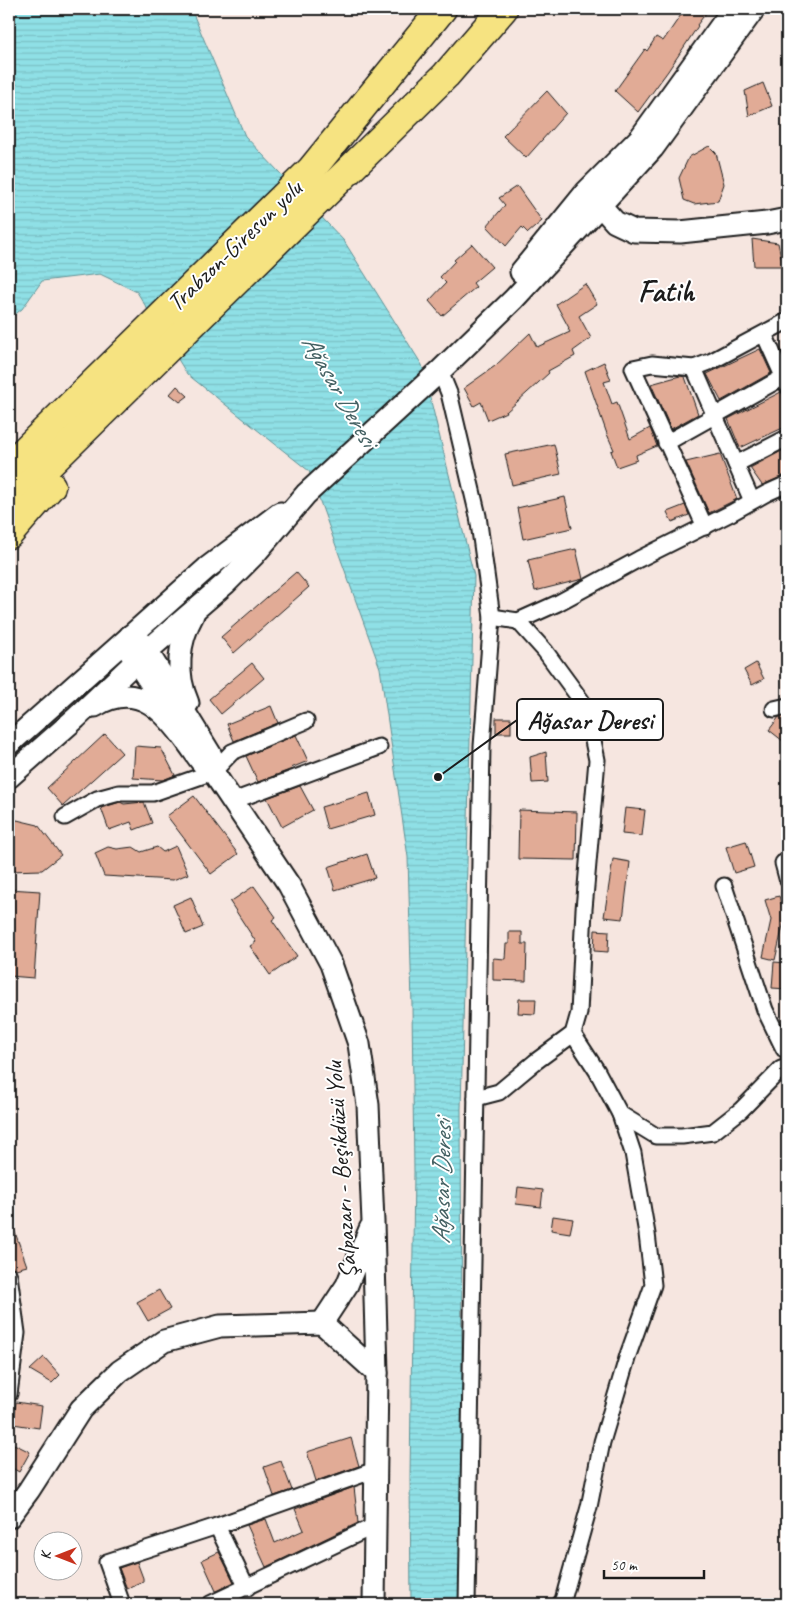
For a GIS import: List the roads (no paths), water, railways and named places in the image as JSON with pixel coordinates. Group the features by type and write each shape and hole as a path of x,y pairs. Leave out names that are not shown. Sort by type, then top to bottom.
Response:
{"highway":[{"name":"Trabzon-Giresun yolu","path":"9,466 311,170 442,9"},
{"path":"9,504 446,76 503,9"},
{"path":"9,443 149,327"},
{"path":"9,534 169,348"}],"main road":[{"path":"9,744 98,667 207,568 306,494 435,376 514,298 640,138 733,9"},
{"path":"594,198 653,148 754,9"},
{"path":"594,198 615,222 634,231 680,232 787,219"},
{"path":"9,777 254,555 306,494"},
{"path":"196,609 185,630 180,673 199,747"},
{"path":"130,636 141,642 142,656 199,747"},
{"path":"76,718 101,703 116,697 140,697 152,703 164,713 214,761 213,772"},
{"name":"Şalpazarı - Beşikdüzü Yolu","path":"213,772 289,885 331,964 359,1044 368,1104 373,1222 377,1373 374,1604"},
{"path":"322,1322 348,1285 373,1222"},
{"path":"9,1517 29,1490 81,1409 120,1371 164,1341 220,1326 322,1322 377,1373"}],"street":[{"path":"705,527 633,368 652,364 694,368 712,361 787,321"},
{"path":"666,444 714,415 786,379 764,334"},
{"path":"694,368 752,501"},
{"path":"435,376 449,393 478,516 492,617 482,746 467,1604"},
{"path":"736,464 787,438"},
{"path":"492,617 518,621 558,604 640,559 787,484"},
{"path":"476,1098 499,1092 573,1034 579,1013 584,909 597,760 586,707 545,651 518,621"},
{"path":"64,817 97,799 119,793 153,793 213,772 232,752 306,721"},
{"path":"233,801 379,747"},
{"path":"724,886 765,1010 784,1049 787,1050"},
{"path":"560,1604 563,1600 590,1507 602,1442 628,1355 653,1285 647,1234 633,1153 620,1114 597,1071 573,1034"},
{"path":"620,1114 656,1136 682,1136 713,1132 741,1110 781,1070 787,1067"},
{"path":"9,1276 17,1333 9,1394"},
{"path":"122,1604 107,1562 217,1526 375,1470"},
{"path":"217,1526 247,1588"},
{"path":"210,1604 374,1526"}],"water":[{"path":"9,9 191,9 245,136 344,241 422,365 474,576 461,1109 462,1378 459,1604 411,1604 410,1476 414,1172 408,857 380,668 309,471 187,374 137,292 100,274 42,281 22,309 9,319"}],"place":[{"name":"Ağasar Deresi","path":"438,777"}],"district":[{"name":"Fatih","path":"666,291"}]}
